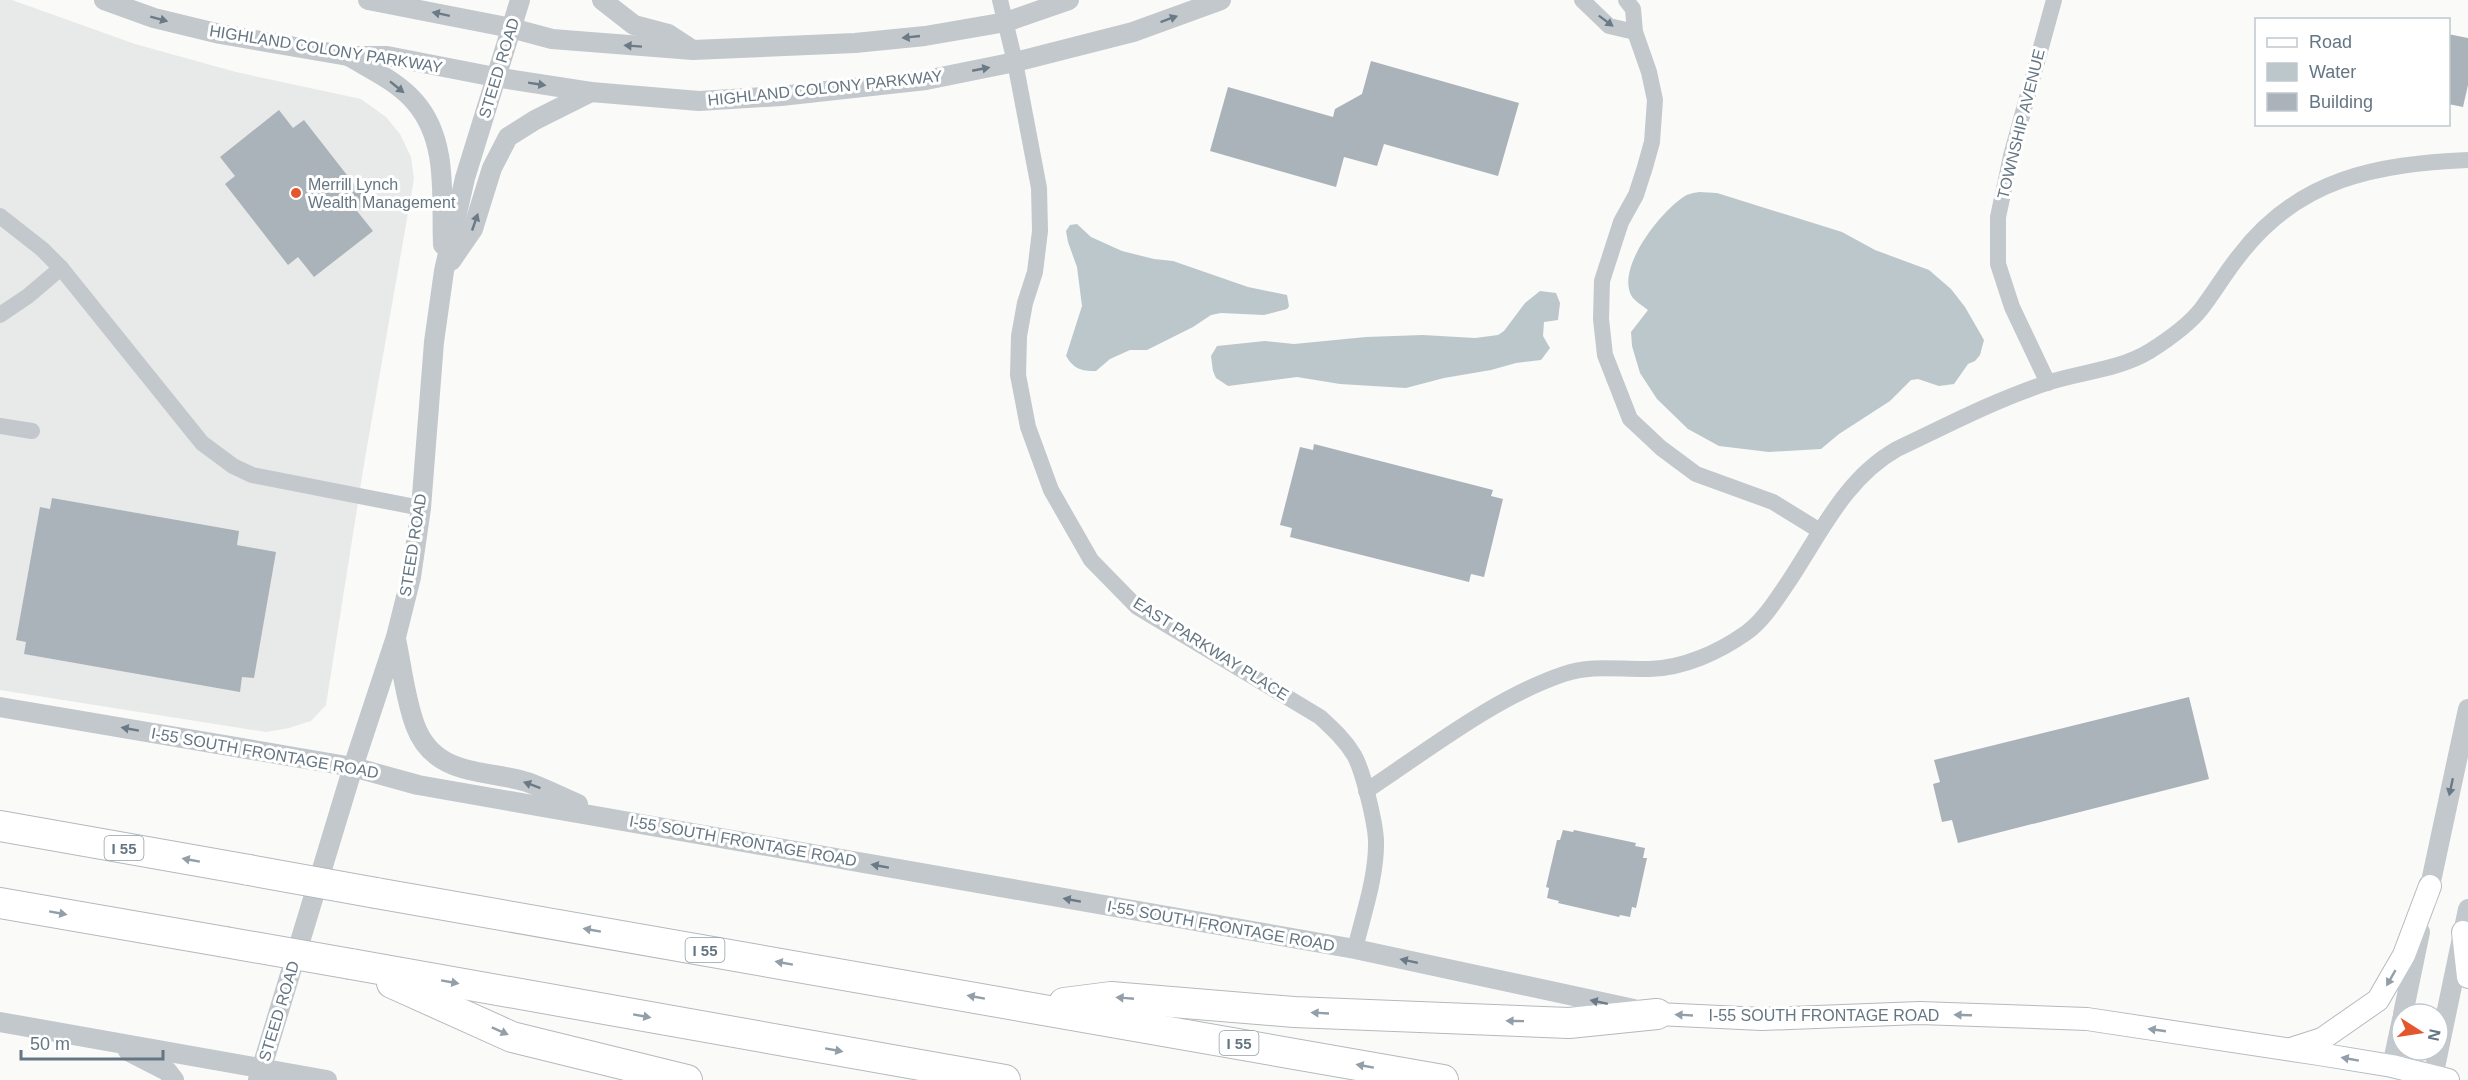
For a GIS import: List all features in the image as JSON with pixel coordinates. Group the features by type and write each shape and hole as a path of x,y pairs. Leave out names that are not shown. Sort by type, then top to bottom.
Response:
{"highway":[{"name":"I 55","path":"0,826 1443,1080"},
{"path":"0,903 1005,1080"},
{"path":"351,964 512,1037 687,1080"},
{"path":"1034,1007 1111,997 1294,1012 1476,1021 1569,1023 1657,1014"}],"main road":[{"path":"2289,1049 2322,1039 2378,1000 2403,956 2430,886"},
{"path":"2463,932 2468,977"},
{"name":"I-55 SOUTH FRONTAGE ROAD","path":"1657,1014 1762,1019 1920,1013 2087,1019 2289,1049 2390,1073 2438,1079"}],"street":[{"name":"HIGHLAND COLONY PARKWAY","path":"104,0 154,18 220,34 348,56 387,56 495,77 591,92 699,101 781,96 926,80 1015,62 1133,32 1221,0"},
{"path":"368,0 511,28 552,39 693,50 855,43 925,36 1006,22 1070,0"},
{"name":"STEED ROAD","path":"260,1074 353,767 396,637 411,577 421,508 434,342 444,271 465,178 520,0"},
{"path":"602,0 634,25 668,34 693,50"},
{"name":"EAST PARKWAY PLACE","path":"1000,0 1015,62 1039,188 1040,231 1035,272 1025,303 1019,336 1018,375 1028,427 1051,490 1091,560 1137,607 1320,717 1342,738 1356,758 1366,791 1376,841 1372,877 1355,950"},
{"path":"1582,0 1610,26 1635,32"},
{"path":"1626,0 1633,9 1635,32 1649,72 1655,100 1652,142 1636,195 1620,222 1602,281 1601,319 1605,355 1630,419 1661,448 1696,474 1773,502 1820,531"},
{"name":"TOWNSHIP AVENUE","path":"2048,383 2012,307 1998,264 1998,217 2011,156 2054,0"},
{"path":"348,56 385,78 415,102 433,130 442,164 444,271"},
{"path":"444,271 473,229 492,168 508,137 535,120 591,92"},
{"path":"1366,791 1519,691 1567,672 1595,668 1651,669 1676,666 1714,652 1748,631 1776,601 1850,487 1880,459 1957,421 2048,383 2112,367 2148,352 2181,330 2201,310 2240,254 2263,230 2284,211 2316,191 2339,180 2390,166 2468,160"},
{"path":"0,216 42,249 61,268 202,443 217,456 252,475 421,508"},
{"path":"0,315 28,296 61,268"},
{"path":"0,426 32,431"},
{"path":"396,637 415,724 424,743 445,762 466,771 527,782 605,816"},
{"name":"I-55 SOUTH FRONTAGE ROAD","path":"0,707 353,767 418,785 605,816 1355,950 1657,1014"},
{"path":"2406,1002 2468,709"},
{"path":"2438,1079 2468,909"},
{"path":"0,1022 107,1041 260,1074 327,1080"},
{"path":"107,1041 167,1071 174,1080"}],"shaded area":[{"path":"0,0 12,0 135,44 236,72 361,99 386,117 400,134 411,157 414,179 365,458 326,705 311,721 266,732 0,690"}],"water":[{"path":"1699,192 1717,193 1842,232 1875,250 1929,270 1951,289 1965,307 1984,340 1980,355 1968,364 1954,384 1939,386 1918,379 1911,380 1890,401 1839,434 1821,449 1769,452 1719,446 1688,429 1657,399 1640,373 1632,346 1631,332 1648,310 1632,297 1628,283 1635,256 1653,228 1673,205 1688,195"},
{"path":"1077,224 1091,237 1122,251 1173,261 1248,287 1287,295 1289,306 1287,309 1264,315 1221,313 1211,315 1193,327 1147,350 1130,350 1110,359 1096,371 1078,368 1066,356 1082,306 1077,267 1066,231 1070,225"},
{"path":"1540,291 1556,293 1560,303 1558,320 1544,322 1543,336 1550,348 1541,360 1516,363 1406,388 1340,384 1297,377 1228,386 1216,378 1213,371 1211,356 1217,346 1265,341 1294,344 1366,337 1423,335 1475,338 1498,335 1504,331 1525,303"}],"building":[{"path":"2450,34 2468,38 2468,85 2463,107 2450,104"},
{"path":"1371,61 1519,103 1498,176 1384,144 1377,166 1344,157 1336,187 1210,151 1228,87 1333,117 1335,109 1362,94"},
{"name":"Merrill Lynch Wealth Management","path":"279,110 293,128 304,120 368,202 357,211 373,231 314,277 298,257 288,265 225,184 235,176 220,157"},
{"path":"1314,444 1493,490 1491,496 1503,499 1484,577 1471,574 1469,582 1290,537 1292,528 1280,525 1300,447 1313,450"},
{"path":"52,498 239,531 237,545 276,552 254,678 242,677 240,692 24,654 26,642 16,640 40,507 50,509"},
{"path":"2189,697 2209,779 1958,843 1952,820 1942,822 1933,784 1940,782 1934,760"},
{"path":"1563,830 1573,832 1574,830 1636,843 1635,846 1645,848 1643,858 1647,858 1636,908 1632,907 1630,917 1620,915 1619,917 1558,903 1559,901 1547,898 1549,888 1546,887 1557,840 1560,840"}],"place":[{"name":"Merrill Lynch Wealth Management","path":"296,193"}]}
